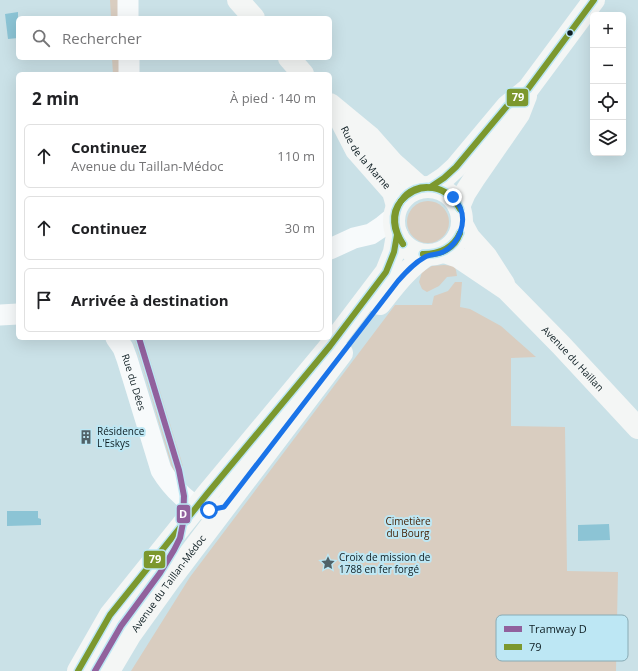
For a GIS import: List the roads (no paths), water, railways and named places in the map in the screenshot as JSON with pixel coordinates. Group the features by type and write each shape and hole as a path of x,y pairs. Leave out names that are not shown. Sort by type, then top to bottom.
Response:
{"street":[{"path":"128,0 128,16"},
{"path":"238,0 252,16"},
{"path":"78,671 110,616 196,507 330,346 386,272 394,252 396,219 403,197 410,191 426,187 444,178 456,167 507,106 528,89 594,0"},
{"path":"129,60 130,72"},
{"path":"291,60 301,72"},
{"path":"396,219 402,243 409,250 418,254 436,253 453,245 459,235 465,193 519,114 528,89"},
{"name":"Rue de la Marne","path":"332,107 370,137 393,163 426,187"},
{"name":"Rue de la Marne","path":"332,107 356,150 393,192 396,219"},
{"path":"426,187 443,190 453,197 461,216"},
{"name":"Avenue du Haillan","path":"461,216 469,237 486,256 507,290"},
{"path":"332,248 354,238 371,234 396,219"},
{"name":"Avenue du Haillan","path":"436,253 458,257 507,290 561,345 638,428"},
{"name":"Avenue du Taillan-Médoc","path":"108,671 131,634 224,507 398,281 414,264 436,253"},
{"path":"0,315 16,314"},
{"name":"Rue du Dées","path":"117,340 123,348 127,359 161,470 172,486 196,507"},
{"path":"196,507 209,510 224,507"}],"water":[{"path":"18,12 18,16 16,16 16,38 8,39 5,14"},
{"path":"7,511 38,511 38,518 41,519 41,525 7,526"},
{"path":"609,524 610,540 578,541 578,525"}],"tram line":[{"name":"D","path":"95,671 121,626 160,573 174,550 180,538 183,523 184,496 179,470 140,340"}],"place":[{"name":"Résidence L'Eskys","path":"86,437"},
{"name":"Croix de mission de 1788 en fer forgé","path":"328,563"}],"park label":[{"name":"Cimetière du Bourg","path":"408,526"}]}
